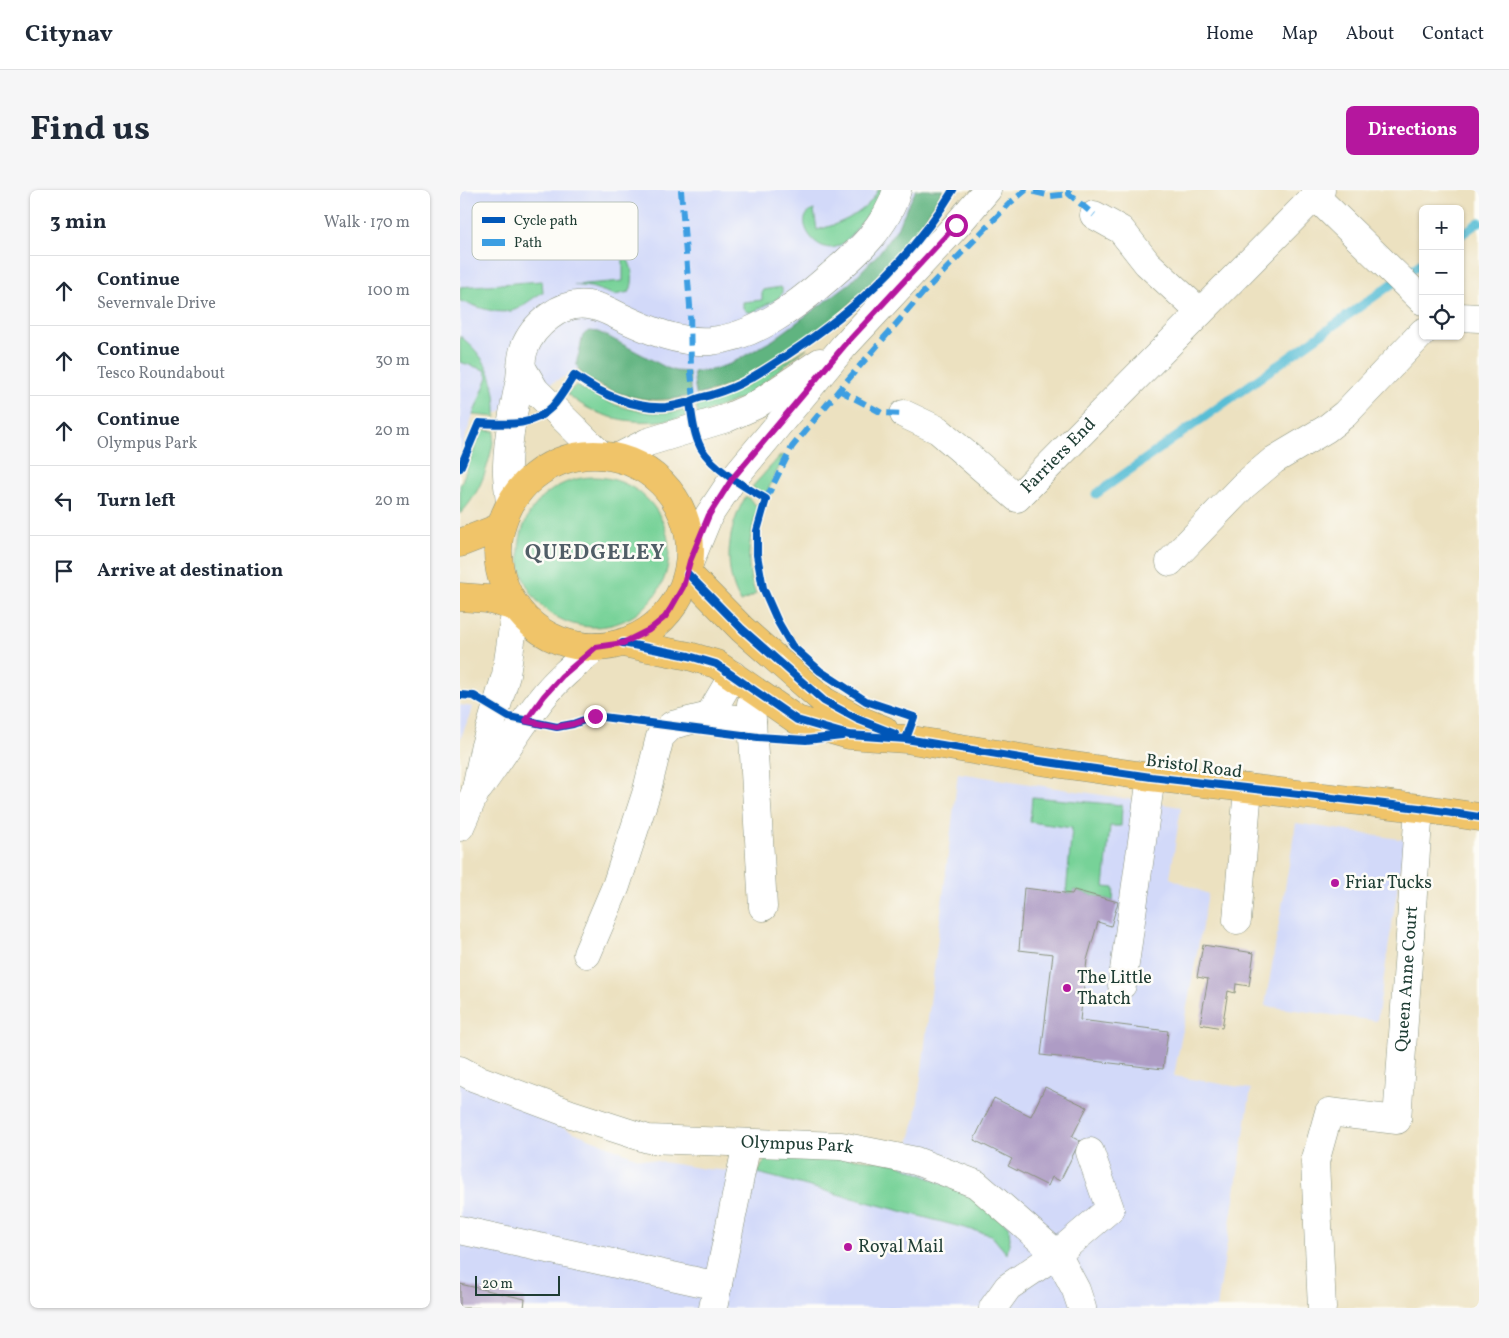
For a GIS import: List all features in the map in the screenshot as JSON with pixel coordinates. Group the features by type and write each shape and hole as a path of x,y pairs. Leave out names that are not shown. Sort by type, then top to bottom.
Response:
{"main road":[{"path":"460,543 506,515 535,475 560,460 589,454 610,456 641,467 660,480 682,512 689,536 689,568 683,587 665,617 649,630 623,643 596,647 570,644 553,638 538,630 527,620 507,593 501,577 498,552 506,515"},
{"name":"Bristol Road","path":"689,568 742,629 824,701 857,719 906,739"},
{"path":"460,597 487,599 516,607"},
{"name":"Bristol Road","path":"623,643 689,656 716,664 797,720 849,735 906,739 1151,777 1419,808 1479,817"}],"street":[{"path":"506,515 507,466 511,424 524,349 540,324 550,316 572,306 587,304 665,336 690,341 710,341 749,331 772,320 794,306 843,265 880,225 889,210 897,190"},
{"path":"689,568 709,515 732,479 844,346 987,190"},
{"name":"Farriers End","path":"904,414 938,430 1017,498 1318,193 1419,296"},
{"path":"1094,215 1121,230 1147,263 1200,312"},
{"path":"1464,317 1479,318"},
{"path":"1170,562 1243,486 1274,460 1326,429 1345,414 1419,336"},
{"path":"522,368 535,390 610,456 648,442 727,418 756,405 844,346"},
{"path":"460,827 475,793 484,749 506,675 516,607"},
{"path":"475,793 544,696 562,676 596,647"},
{"path":"709,716 741,681"},
{"path":"741,681 752,721 763,907"},
{"path":"587,954 619,877 646,794 660,737 672,726 709,716 752,721"},
{"path":"1122,985 1151,777"},
{"path":"1237,920 1248,788"},
{"name":"Queen Anne Court","path":"1322,1308 1315,1162 1329,1112 1396,1120 1419,808"},
{"name":"Olympus Park","path":"460,1070 475,1078 571,1114 648,1139 841,1146 916,1161 976,1184 1057,1254 1076,1290 1082,1308"},
{"path":"460,1230 716,1297 747,1143"},
{"path":"994,1308 1008,1287 1057,1254 1110,1209 1090,1152"}],"shaded area":[{"path":"460,190 943,190 909,243 869,286 825,326 740,380 706,394 673,400 654,400 620,394 605,388 578,369 490,417 473,415 460,453"},
{"path":"460,705 473,707 460,740"},
{"path":"958,773 1181,807 1170,878 1208,894 1174,1076 1251,1089 1217,1308 460,1308 460,1080 571,1131 638,1158 705,1169 898,1183 916,1118"},
{"path":"1296,823 1405,840 1377,1021 1265,1006"}],"green space":[{"path":"878,190 882,190 866,218 846,241 839,246 828,248 820,245 808,234 805,227 807,214 814,210 817,230 826,228 844,221 860,211"},
{"path":"916,190 943,190 917,232 900,254 836,317 810,336 740,380 717,390 696,395 693,372 711,370 730,364 773,340 850,283 878,254 896,230"},
{"path":"623,260 628,260 632,272 632,283 629,292 615,295 591,287 574,285 623,281"},
{"path":"542,281 543,292 517,309 510,311 488,310 460,301 460,287"},
{"path":"781,287 782,294 777,299 753,312 747,312 743,308 743,302 762,300 762,290"},
{"path":"590,331 607,336 667,368 675,371 689,372 691,396 665,400 648,399 611,390 588,379 581,373 577,365 577,359 582,338 584,334"},
{"path":"460,336 478,353 489,372 495,393 496,417 473,415 488,377 485,370 460,362"},
{"path":"807,348 750,393 740,399 698,415 696,404 744,387"},
{"path":"576,385 614,404 642,411 670,412 684,410 686,417 670,420 638,421 608,416 580,404 567,394"},
{"path":"482,430 495,431 491,454 484,476 474,496 460,514 460,486"},
{"path":"781,455 784,457 765,496 752,487"},
{"path":"594,477 609,478 623,482 636,489 647,499 657,510 664,523 668,537 668,567 664,581 657,594 647,605 636,615 623,622 609,626 594,627 579,626 565,622 552,615 541,605 531,594 524,581 520,567 519,552 520,537 524,523 531,510 541,499 552,489 565,482 579,478"},
{"path":"746,496 758,507 749,550 750,572 756,594 741,602 731,576 729,549 735,522"},
{"path":"1032,797 1122,805 1121,826 1110,826 1104,887 1114,888 1113,901 1074,890 1072,894 1066,893 1072,828 1030,822"},
{"path":"773,1150 896,1163 983,1202 1009,1227 1010,1239 1007,1254 991,1235 758,1173"}],"building":[{"name":"The Little Thatch","path":"1024,888 1072,894 1074,890 1118,902 1111,926 1098,922 1087,960 1080,1020 1168,1031 1163,1069 1041,1055 1053,954 1019,950"},
{"path":"1203,945 1254,953 1249,986 1236,984 1235,993 1228,991 1222,1028 1200,1024 1208,979 1197,977"},
{"path":"1045,1087 1087,1107 1072,1137 1080,1141 1060,1181 1052,1177 1048,1186 1008,1166 1012,1159 974,1140 994,1098 1031,1116"},
{"path":"460,1284 525,1299 524,1308 460,1308"}],"waterway":[{"path":"1464,233 1479,222"},
{"path":"1096,494 1419,265"}],"marked path":[{"path":"681,190 690,306 691,373 694,399"},
{"path":"766,499 792,447 922,294 1010,203 1026,190 1051,196 1069,194"},
{"path":"1069,190 1069,194 1094,215"},
{"path":"839,390 882,413 904,414"}],"cycle path":[{"path":"690,402 745,382 808,341 836,320 888,273 912,247 953,190"},
{"path":"460,468 479,423 527,422 544,414 555,404 574,375 606,394 641,406 666,407 690,402 697,437 706,456 730,477 766,499 757,531 757,555 763,588 778,622 792,646 820,671 866,701 914,717 906,739"},
{"path":"688,574 742,629 824,701 857,719 895,734"},
{"path":"623,643 689,656 716,664 797,720 849,735 906,739 1151,777 1419,808 1479,817"},
{"path":"460,695 474,696 509,717 557,727 573,724 595,716 758,737 806,740 842,736"}],"place":[{"name":"Friar Tucks","path":"1335,883"},
{"name":"The Little Thatch","path":"1067,988"},
{"name":"Royal Mail","path":"848,1247"}],"district":[{"name":"QUEDGELEY","path":"595,553"}],"route":[{"path":"595,716 573,724 557,727 526,721 544,696 562,676 596,647 623,643 649,630 665,617 683,587 698,538 709,515 732,479 844,346 956,225"}]}
